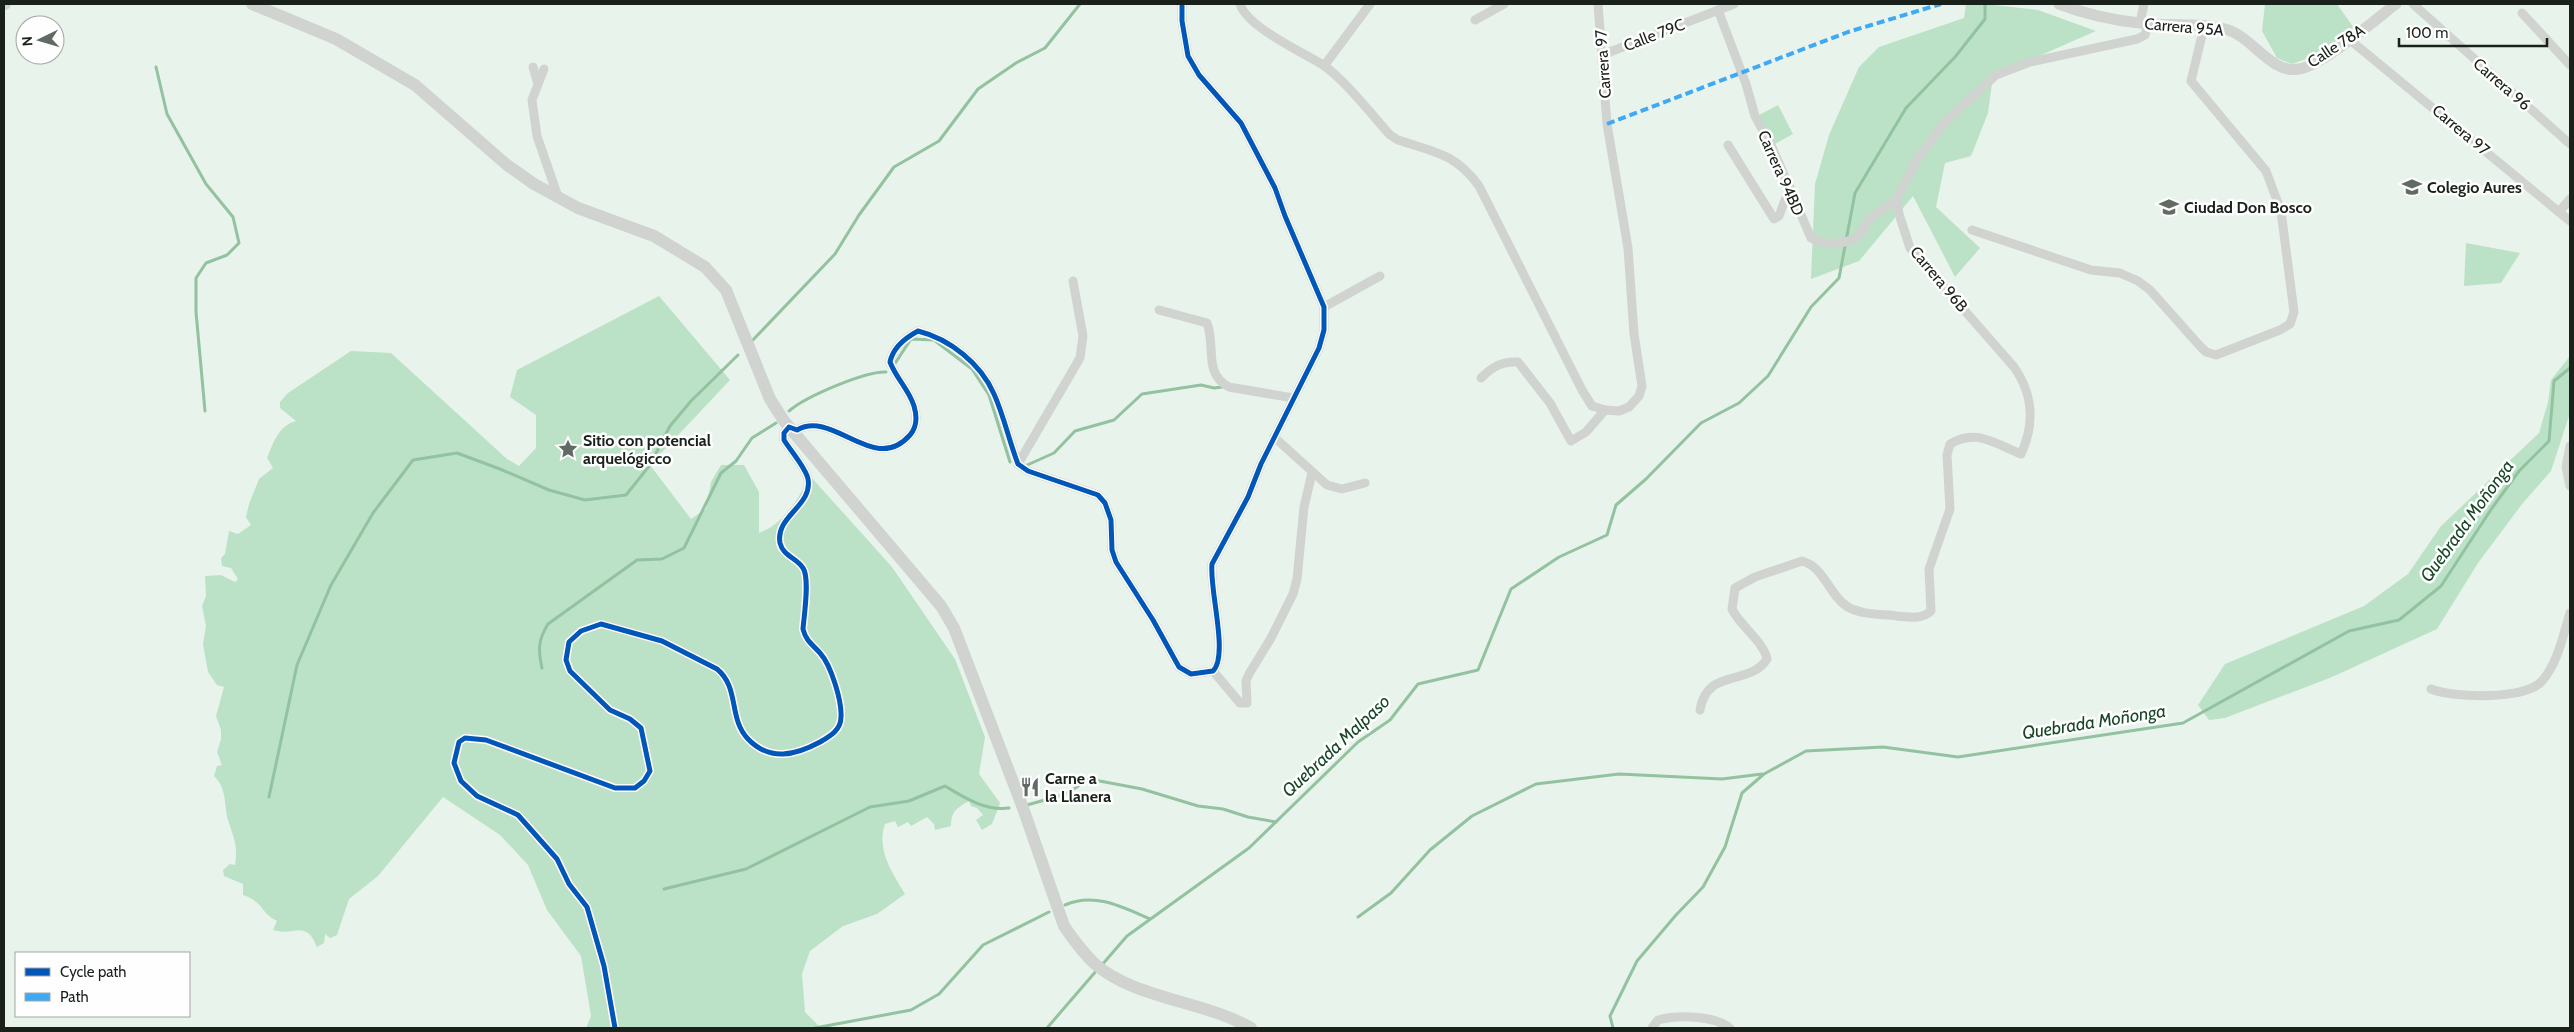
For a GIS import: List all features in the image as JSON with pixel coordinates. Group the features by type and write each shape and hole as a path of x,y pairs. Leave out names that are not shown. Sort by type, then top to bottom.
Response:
{"main road":[{"path":"252,4 336,39 415,85 507,165 558,197 595,216 654,236 673,245 716,277 726,290 735,308 770,399 789,427 940,606 954,628 1023,808 1064,926 1100,967 1140,987 1213,1010 1251,1028"}],"street":[{"path":"1182,4 1182,21 1188,56 1199,75 1241,123 1275,188 1324,307 1324,330 1319,348 1274,437 1248,497 1212,564 1210,577 1219,645 1218,663 1213,672"},
{"path":"1240,4 1242,12 1259,25 1299,53 1324,66 1390,135 1398,140 1454,159 1468,171 1479,186 1582,390 1592,406 1605,410 1586,432 1571,441 1550,403 1518,362 1501,363 1493,367 1481,378"},
{"path":"1324,66 1370,4"},
{"path":"1475,20 1504,4"},
{"name":"Carrera 97","path":"1598,4 1607,124 1628,248 1634,334 1642,386 1639,396 1629,407 1619,411 1605,410"},
{"name":"Calle 79C","path":"1602,56 1734,4"},
{"name":"Carrera 95A","path":"2059,4 2085,13 2144,24 2220,28 2236,34 2280,66 2300,69"},
{"path":"1897,200 1918,158 1947,120 1996,75 2030,62 2137,39 2145,35 2144,4"},
{"name":"Calle 78A","path":"2300,69 2350,40 2396,4"},
{"name":"Carrera 96","path":"2413,4 2570,144"},
{"name":"Carrera 94BD","path":"1718,10 1746,84 1755,116 1790,187 1811,238 1816,241 1844,242 1853,239 1858,236 1869,219 1897,200"},
{"path":"2522,13 2570,64"},
{"path":"1972,230 2091,270 2120,273 2138,281 2150,290 2206,352 2216,355 2280,330 2290,324 2294,312 2280,211 2266,171 2191,81 2204,27"},
{"name":"Carrera 97","path":"2350,40 2570,221"},
{"path":"533,67 538,84"},
{"path":"544,69 532,100 537,136 558,197"},
{"path":"1728,146 1774,219 1779,216 1790,187"},
{"path":"2559,212 2570,199"},
{"name":"Carrera 96B","path":"1700,710 1702,696 1707,690 1715,684 1754,670 1767,659 1762,648 1748,633 1732,609 1735,588 1755,577 1802,561 1815,567 1839,600 1860,612 1911,617 1926,615 1932,606 1929,569 1931,558 1950,509 1946,455 1950,444 1960,438 1979,438 2021,454 2029,434 2029,396 2024,381 2003,352 1910,248 1899,214 1897,200"},
{"path":"1324,307 1380,276"},
{"path":"1018,464 1080,358 1083,336 1073,281"},
{"path":"1159,310 1207,323 1212,368 1215,376 1221,383 1230,388 1293,398"},
{"path":"615,1028 604,966 588,908 569,884 557,859 518,815 476,796 461,781 454,763 459,742 465,738 486,740 615,788 624,790 635,788 650,771 650,763 641,728 630,719 610,710 570,670 566,660 569,642 581,631 602,624 662,641 725,675 731,686 739,726 747,738 764,751 771,754 788,755 802,752 837,730 842,719 832,673 820,653 805,638 803,629 805,572 800,564 782,550 780,542 786,520 804,500 808,491 808,477 784,440 784,433 789,427 798,430 807,425 819,426 852,440 885,450 902,445 913,432 917,422 916,414 914,405 890,362 892,352 910,335 918,331 944,341 964,356 985,377 994,394 1018,464 1028,472 1098,495 1105,503 1111,520 1112,550 1116,562 1153,620 1179,667 1191,674 1213,672"},
{"path":"1274,437 1312,473 1333,488 1342,489 1365,483"},
{"path":"2570,446 2566,467 2570,486"},
{"path":"1213,672 1240,703 1247,703 1246,681 1271,638 1297,579 1304,507 1312,473"},
{"path":"2431,688 2450,695 2466,696 2524,691 2537,686 2545,677 2557,653 2570,613"},
{"path":"1652,1028 1658,1020 1666,1018 1713,1020 1730,1028"}],"green space":[{"path":"1966,4 1985,4 2038,10 2096,31 1993,76 1988,113 1971,156 1945,163 1936,207 1980,248 1955,277 1913,196 1859,261 1811,279 1815,184 1829,135 1859,67 1879,47 1964,18"},
{"path":"2265,4 2337,4 2354,28 2317,55 2292,64 2277,58 2262,31"},
{"path":"1778,105 1793,134 1775,144 1759,115"},
{"path":"2466,243 2520,253 2501,283 2464,286"},
{"path":"659,296 730,380 650,465 691,519 706,509 711,482 721,465 744,465 759,492 759,533 784,517 811,477 892,567 955,659 985,737 979,774 1000,803 992,824 982,830 976,820 983,815 977,808 971,806 969,801 956,810 952,817 951,826 935,830 934,824 927,817 911,826 908,822 898,827 895,821 885,824 882,843 884,852 905,894 877,914 843,926 810,951 802,974 805,1012 821,1028 586,1028 591,1016 581,956 547,910 528,865 500,835 443,797 378,876 349,899 337,935 330,938 325,934 324,943 317,947 313,938 304,931 281,932 273,930 277,921 267,915 259,904 243,895 243,884 224,876 223,870 230,864 235,865 236,847 228,820 223,791 214,776 217,766 222,765 217,752 221,739 221,730 216,716 224,687 217,685 208,672 203,644 206,626 202,606 206,596 205,576 221,575 235,582 238,579 231,568 222,566 221,558 225,554 229,531 238,534 251,525 246,517 249,504 259,479 273,468 267,458 272,446 277,435 290,423 296,421 280,408 280,402 288,393 351,351 391,353 507,459 519,466 536,448 536,415 510,397 517,370"},
{"path":"2570,356 2570,413 2551,471 2522,504 2478,563 2437,629 2332,677 2225,718 2209,720 2198,705 2225,664 2364,606 2408,574 2441,526 2539,433 2548,402 2551,380"}],"waterway":[{"path":"752,341 835,254 859,215 894,167 939,141 978,89 1016,63 1045,48 1080,4"},
{"name":"Quebrada Malpaso","path":"1101,966 1127,936 1249,848 1358,742 1390,720 1418,684 1478,670 1511,589 1559,557 1607,535 1616,505 1646,479 1701,423 1739,403 1768,376 1811,307 1839,278 1855,193 1906,108 1955,57 1985,19 1985,4"},
{"path":"156,67 167,114 206,184 233,217 239,243 227,255 206,263 196,278 196,312 205,411"},
{"path":"894,365 911,339 934,340 972,369 989,395 1010,462"},
{"path":"269,797 297,665 331,585 373,513 413,460 457,453 549,490 585,500 626,495 650,465 670,426 691,401 738,355"},
{"name":"Quebrada Moñonga","path":"1613,1028 1610,1016 1637,961 1676,915 1703,887 1725,847 1742,793 1764,774 1806,751 1883,747 1958,757 2183,723 2349,631 2399,620 2441,586 2492,508 2519,471 2549,441 2554,381 2570,368"},
{"path":"789,411 808,399 850,380 886,372"},
{"path":"1025,466 1054,453 1075,431 1114,420 1142,394 1201,385 1214,388 1222,387"},
{"path":"542,668 540,645 542,635 548,624 637,560 662,559 684,548 721,473 736,461 752,438 776,423"},
{"path":"1358,917 1391,893 1430,850 1472,816 1536,784 1619,774 1722,779 1762,774"},
{"path":"1027,805 1066,794 1089,779 1142,789 1198,806 1223,809 1248,817 1276,822"},
{"path":"664,889 746,869 870,807 909,801 945,786 983,806 1009,808"},
{"path":"1065,905 1076,901 1098,901 1119,906 1150,919"},
{"path":"815,1028 911,1010 939,994 983,945 1049,912"},
{"name":"Quebrada Malpaso","path":"1047,1028 1097,970"}],"marked path":[{"path":"1607,124 1848,32 1941,4"}],"cycle path":[{"path":"615,1028 604,966 587,907 569,884 557,859 518,815 477,796 461,781 454,763 459,742 465,738 486,740 615,788 635,788 644,781 650,771 641,728 630,719 610,710 570,671 566,660 569,642 581,631 601,624 662,641 717,669 729,685 735,713 742,731 756,746 765,751 783,754 792,753 811,747 834,732 841,722 840,702 835,684 824,659 808,639 803,629 806,588 805,573 803,568 784,551 780,543 783,525 805,497 808,488 807,475 784,440 784,433 789,427 797,430 811,426 840,433 868,446 882,449 896,446 912,432 916,421 916,414 912,400 890,362 897,347 918,331 942,340 953,347 973,363 981,373 998,402 1018,464 1028,471 1098,495 1105,503 1111,520 1112,550 1116,562 1153,620 1179,667 1191,674 1213,671 1217,663 1219,637 1212,564 1248,497 1261,464 1319,348 1324,330 1324,307 1275,188 1241,123 1199,75 1188,56 1182,21 1182,4"}],"place":[{"name":"Colegio Aures","path":"2412,187"},
{"name":"Ciudad Don Bosco","path":"2169,207"},
{"name":"Sitio con potencial arquelógicco","path":"568,449"},
{"name":"Carne a la Llanera","path":"1030,787"}]}
